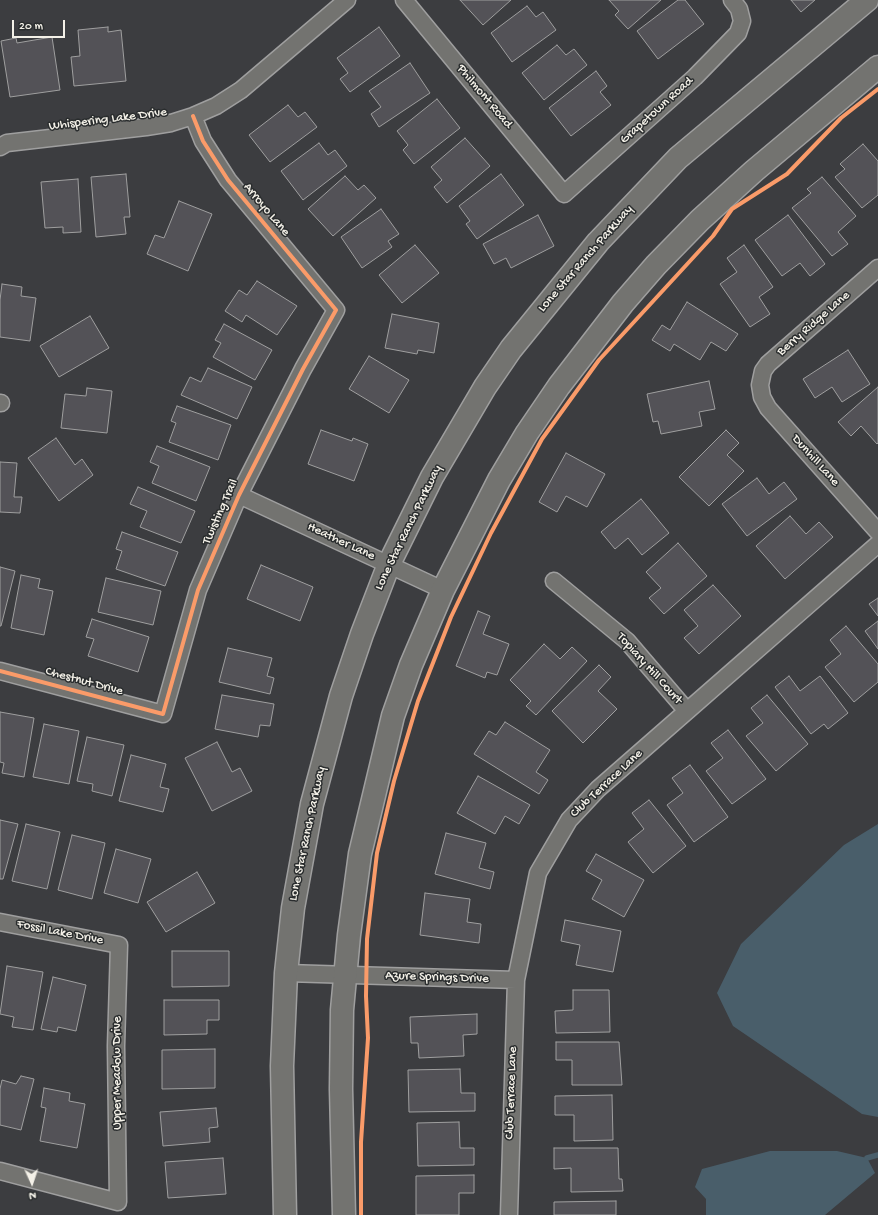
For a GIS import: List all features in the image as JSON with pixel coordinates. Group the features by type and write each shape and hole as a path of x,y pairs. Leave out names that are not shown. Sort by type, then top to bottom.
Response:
{"main road":[{"name":"Lone Star Ranch Parkway","path":"285,1215 282,1066 286,973 293,908 312,804 341,696 388,564 432,477 485,387 516,343 598,242 678,158 867,0"},
{"path":"344,1215 341,1049 345,975 360,854 394,716 411,665 443,590 496,487 527,433 559,386 623,303 656,265 700,220 754,171 878,67"}],"street":[{"name":"Whispering Lake Drive","path":"0,146 7,143 146,127 171,123 193,116 216,106 241,90 347,0"},
{"name":"Philmont Road","path":"404,0 564,194"},
{"name":"Grapetown Road","path":"564,194 695,77 738,33 742,21 739,9 732,0"},
{"name":"Arroyo Lane","path":"193,116 203,141 228,180 336,310"},
{"name":"Berry Ridge Lane","path":"760,385 763,371 768,364 878,268"},
{"name":"Twisting Trail","path":"163,714 198,590 239,495 303,369 336,310"},
{"name":"Dunhill Lane","path":"760,385 762,396 768,408 878,532"},
{"name":"Heather Lane","path":"239,495 443,590"},
{"name":"Club Terrace Lane","path":"508,1215 516,980 538,873 569,820 598,789 878,544"},
{"name":"Topiary Hill Court","path":"554,581 627,641 687,711"},
{"name":"Chestnut Drive","path":"0,671 163,714"},
{"name":"Fossil Lake Drive","path":"0,922 119,945"},
{"name":"Upper Meadow Drive","path":"0,1171 118,1202 116,1046 119,945"},
{"name":"Azure Springs Drive","path":"286,973 516,980"}],"water":[{"path":"878,824 878,1117 862,1114 733,1026 717,993 741,944 844,845"},
{"path":"770,1151 837,1151 867,1158 875,1173 825,1215 706,1215 706,1199 695,1187 702,1169"}],"building":[{"path":"460,0 511,0 483,25"},
{"path":"609,0 661,0 628,29 615,15 619,11"},
{"path":"678,0 685,0 704,24 658,59 637,31"},
{"path":"791,0 815,0 801,12"},
{"path":"527,6 536,17 543,12 556,30 512,62 491,33"},
{"path":"108,27 108,32 121,30 126,81 74,86 71,57 80,56 78,30"},
{"path":"379,27 400,56 350,92 340,79 348,73 337,58"},
{"path":"52,37 60,90 10,97 1,41 16,38 17,43"},
{"path":"557,45 566,55 574,49 587,65 544,100 522,73"},
{"path":"410,63 430,93 379,127 371,114 381,107 369,91"},
{"path":"596,71 607,86 600,92 611,105 571,136 549,108"},
{"path":"437,99 460,128 414,164 403,150 408,145 397,131"},
{"path":"288,105 298,117 305,112 317,127 270,162 249,135"},
{"path":"465,138 490,166 447,203 434,187 442,180 431,167"},
{"path":"319,143 328,155 335,150 347,166 303,200 281,171"},
{"path":"863,144 878,161 878,195 862,208 835,177 845,169 840,164"},
{"path":"126,174 130,217 124,217 126,234 96,237 91,177"},
{"path":"501,174 524,205 477,239 466,224 470,221 459,206"},
{"path":"345,176 358,190 364,185 376,198 333,236 308,209"},
{"path":"822,177 856,216 838,232 848,244 832,256 792,208 811,193 807,189"},
{"path":"78,179 81,232 63,233 63,227 45,228 41,182"},
{"path":"179,201 212,214 188,271 147,254 155,235 164,238"},
{"path":"381,209 399,234 388,241 392,247 362,268 341,237"},
{"path":"538,215 554,246 511,268 506,258 494,264 483,244"},
{"path":"788,215 825,264 810,276 800,263 782,276 755,240"},
{"path":"415,245 439,273 402,303 379,275"},
{"path":"744,245 773,287 759,297 770,314 750,327 720,284 737,272 727,258"},
{"path":"257,281 297,306 277,335 246,315 242,322 225,311 239,290 247,295"},
{"path":"2,284 22,287 21,296 36,298 30,341 0,337 0,300"},
{"path":"687,302 738,334 726,351 711,342 700,360 674,344 670,351 652,340 662,325 670,330"},
{"path":"392,314 439,323 434,353 418,350 417,354 385,348"},
{"path":"90,316 109,348 59,377 40,346"},
{"path":"224,324 272,350 255,380 213,357 221,343 215,340"},
{"path":"848,350 870,384 842,402 832,387 815,398 803,379"},
{"path":"369,356 409,380 389,413 349,389"},
{"path":"208,368 252,387 237,419 181,395 190,377 201,382"},
{"path":"709,381 715,409 699,412 702,426 661,434 658,421 653,422 647,394"},
{"path":"878,387 877,444 861,426 851,436 838,422"},
{"path":"87,388 112,391 107,433 61,428 65,394 86,396"},
{"path":"177,406 231,425 218,460 169,442 176,423 171,421"},
{"path":"321,430 352,441 353,438 368,444 354,481 308,464"},
{"path":"726,430 739,443 727,455 744,471 709,506 679,477"},
{"path":"56,438 75,465 82,459 93,475 59,501 28,458"},
{"path":"157,446 210,467 196,501 152,483 159,466 150,462"},
{"path":"566,453 605,474 587,507 566,496 557,512 539,502"},
{"path":"0,462 17,463 14,497 22,497 20,513 0,512"},
{"path":"757,478 769,494 784,482 797,499 747,536 722,504"},
{"path":"138,487 195,511 181,543 140,527 147,511 130,504"},
{"path":"641,499 669,533 642,555 628,538 615,549 601,532"},
{"path":"790,516 806,534 819,522 833,537 785,579 756,546"},
{"path":"122,532 178,552 165,586 116,569 122,551 116,549"},
{"path":"678,543 707,576 664,614 649,598 661,588 646,572"},
{"path":"261,565 313,587 300,621 247,599"},
{"path":"0,567 15,571 1,626 0,626"},
{"path":"21,575 40,579 38,588 53,591 44,635 11,628"},
{"path":"106,578 161,591 153,625 98,612"},
{"path":"713,585 741,616 699,654 684,638 698,626 684,610"},
{"path":"878,598 878,616 869,604"},
{"path":"478,611 490,616 483,634 509,644 497,675 487,672 485,678 456,666"},
{"path":"92,619 149,637 138,672 88,656 94,639 86,637"},
{"path":"878,621 878,649 865,631"},
{"path":"846,626 878,664 878,682 854,702 825,667 841,654 830,640"},
{"path":"544,644 560,659 572,647 587,661 536,715 526,706 531,701 510,680"},
{"path":"228,648 272,658 267,676 274,678 270,694 219,682"},
{"path":"599,665 611,677 598,691 617,709 583,743 552,711"},
{"path":"789,676 800,691 820,676 848,713 828,729 824,724 811,734 775,687"},
{"path":"222,695 274,704 270,726 260,725 258,737 215,729"},
{"path":"767,695 808,744 776,771 746,736 763,723 751,708"},
{"path":"0,712 34,718 24,777 2,773 4,763 0,762"},
{"path":"505,722 550,750 536,772 548,780 539,794 474,754 489,731 496,735"},
{"path":"44,724 79,731 69,784 33,777"},
{"path":"728,730 766,779 732,804 706,771 723,758 711,743"},
{"path":"87,737 124,745 112,796 92,791 93,784 77,781"},
{"path":"217,742 232,772 240,768 252,791 212,811 185,758"},
{"path":"131,755 166,764 160,787 169,789 163,812 119,801"},
{"path":"690,765 728,817 694,842 667,805 683,793 672,778"},
{"path":"478,776 530,805 519,824 505,816 495,834 457,813"},
{"path":"649,800 686,846 653,873 628,842 644,829 632,813"},
{"path":"0,820 18,824 3,879 0,879"},
{"path":"26,824 60,832 47,889 12,881"},
{"path":"446,833 486,843 479,868 494,872 490,889 435,874"},
{"path":"72,835 105,843 92,899 58,890"},
{"path":"116,849 151,859 138,903 104,893"},
{"path":"596,854 644,880 624,917 592,899 602,880 586,871"},
{"path":"197,872 215,903 166,932 147,902"},
{"path":"425,893 470,899 467,922 481,924 479,943 420,935"},
{"path":"565,920 621,931 613,972 576,965 580,945 561,941"},
{"path":"172,951 229,951 229,986 172,987"},
{"path":"7,966 43,972 33,1030 12,1027 14,1017 0,1014"},
{"path":"53,977 86,985 76,1031 58,1027 57,1032 41,1029"},
{"path":"573,990 609,990 610,1032 556,1033 555,1011 573,1010"},
{"path":"164,1000 219,1000 219,1020 207,1020 207,1034 164,1035"},
{"path":"477,1014 477,1034 463,1035 464,1056 419,1058 418,1043 411,1043 410,1017"},
{"path":"556,1042 619,1042 622,1085 572,1085 572,1060 556,1060"},
{"path":"215,1049 215,1088 162,1089 162,1050"},
{"path":"460,1069 461,1093 475,1093 475,1111 409,1112 408,1070"},
{"path":"21,1076 34,1079 21,1130 0,1125 0,1089 2,1080 16,1084"},
{"path":"44,1088 70,1093 69,1101 85,1104 77,1148 40,1141 46,1108 41,1107"},
{"path":"612,1095 613,1140 574,1141 574,1115 555,1115 555,1096"},
{"path":"216,1108 218,1127 209,1128 210,1142 163,1146 160,1112"},
{"path":"459,1122 460,1148 474,1148 474,1165 418,1166 417,1123"},
{"path":"554,1148 618,1148 619,1179 622,1179 623,1191 571,1192 571,1168 554,1169"},
{"path":"223,1158 226,1194 168,1198 165,1162"},
{"path":"474,1175 474,1193 459,1193 459,1215 416,1215 416,1176"},
{"path":"616,1201 616,1215 554,1215 554,1202"}],"waterway":[{"path":"867,1158 878,1155"}],"cycle path":[{"path":"361,1215 361,1142 368,1038 366,996 367,939 377,853 394,781 418,701 451,617 491,533 542,439 599,360 713,236 732,209 787,174 841,118 878,89"},
{"path":"0,671 163,714 198,590 239,495 303,369 336,310 228,180 203,141 193,116"}]}
